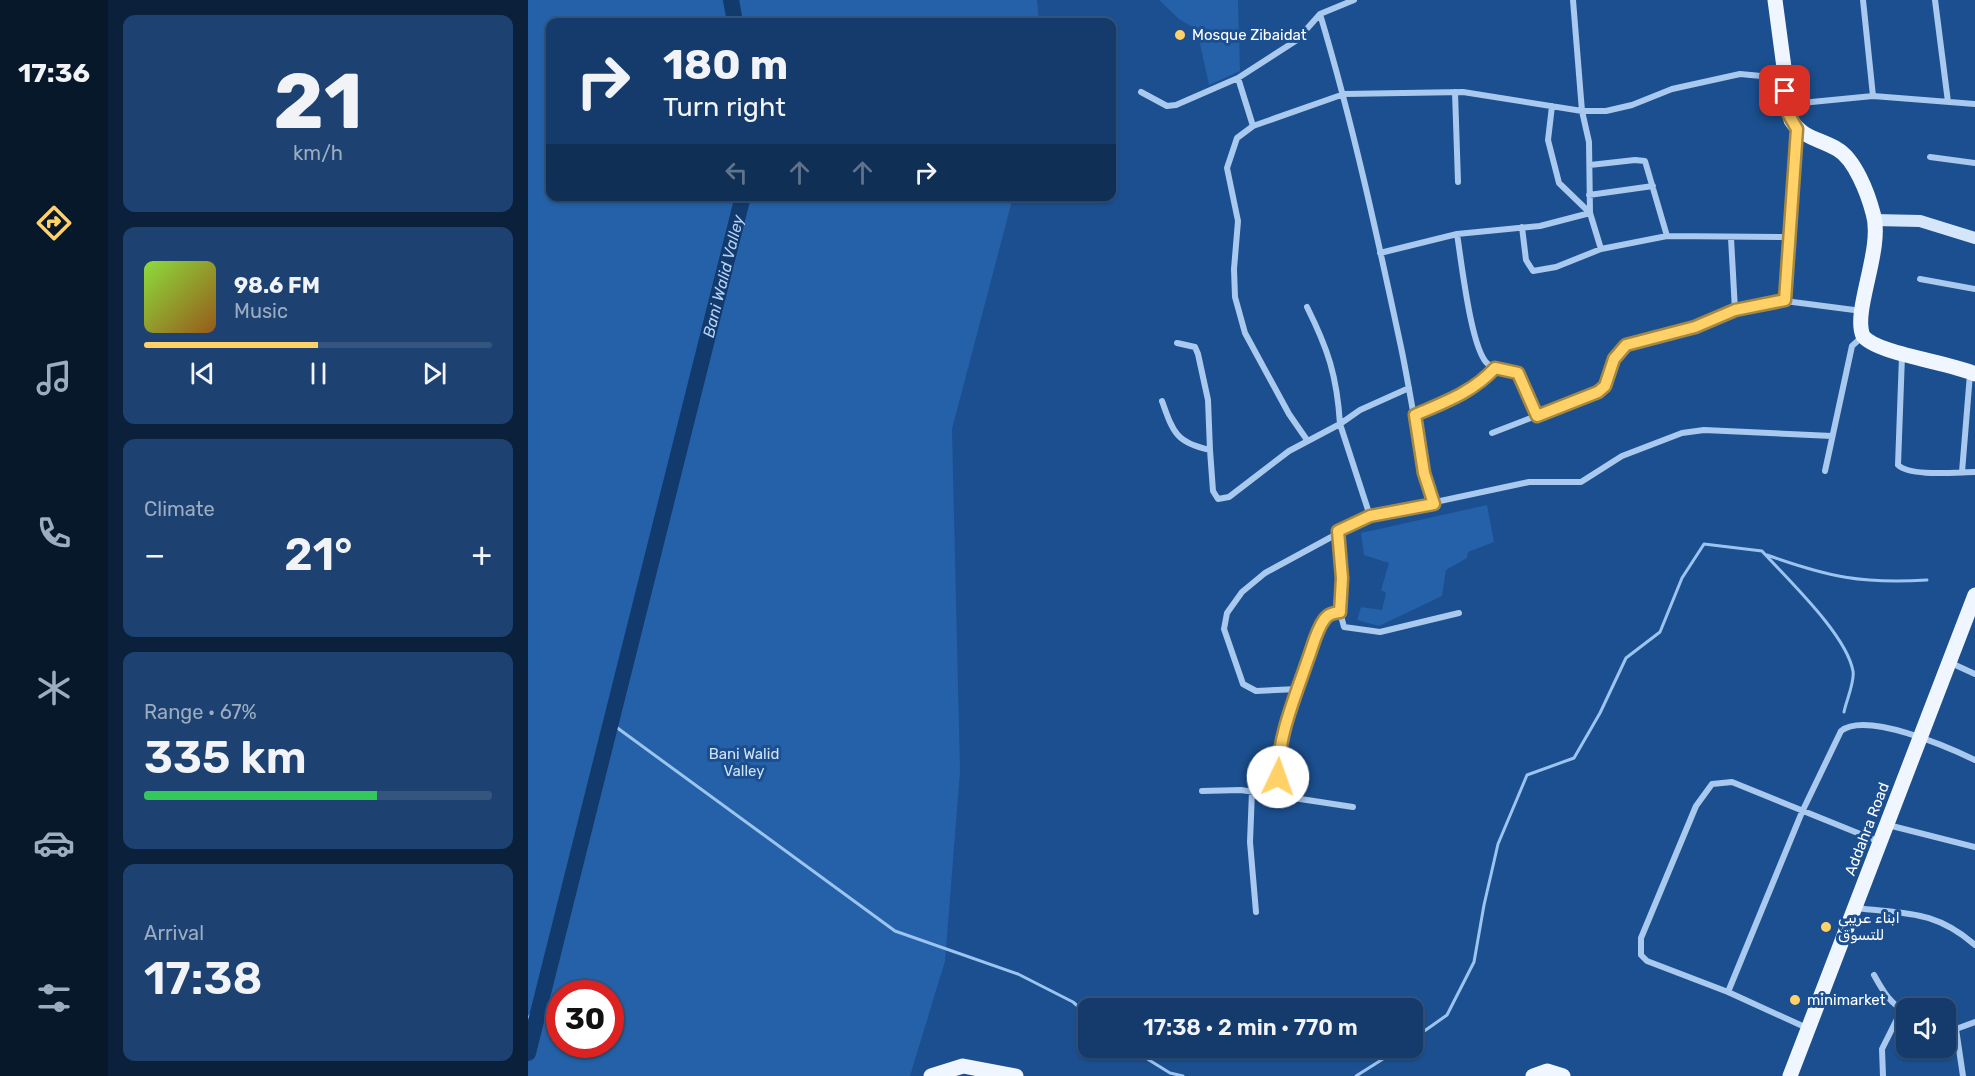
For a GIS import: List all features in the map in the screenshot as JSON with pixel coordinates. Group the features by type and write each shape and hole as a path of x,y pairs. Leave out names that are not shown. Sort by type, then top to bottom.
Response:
{"main road":[{"path":"1775,0 1787,105 1791,120 1797,129 1846,156 1870,203 1875,220 1876,234 1860,326 1863,336 1876,346 1972,373"},
{"path":"1875,220 1920,221 1975,238"},
{"name":"Addahra Road","path":"1790,1076 1975,597"},
{"path":"931,1076 963,1066 1016,1076"},
{"path":"1533,1076 1547,1071 1563,1076"}],"street":[{"path":"1141,92 1167,106 1176,105 1239,78 1297,40 1320,14 1354,0"},
{"path":"1573,0 1582,111 1589,142 1590,213 1602,249"},
{"path":"1863,0 1873,96"},
{"path":"1935,0 1948,102"},
{"path":"1320,14 1344,94 1415,415 1424,473 1434,504"},
{"path":"1307,440 1289,414 1257,357 1245,333 1235,297 1234,269 1239,221 1228,179 1227,161 1237,138 1253,126 1333,95 1455,92 1582,111 1619,108 1672,89 1740,74 1784,78"},
{"path":"1239,78 1253,126"},
{"path":"1455,92 1458,182"},
{"path":"1787,105 1873,96 1975,104"},
{"path":"1552,106 1548,140 1559,183 1590,213"},
{"path":"1785,300 1797,129"},
{"path":"1930,157 1975,163"},
{"path":"1590,165 1641,159 1648,164 1667,236"},
{"path":"1589,195 1653,186"},
{"path":"1380,253 1457,234 1556,223 1590,213"},
{"path":"1522,226 1526,260 1533,271 1556,267 1602,249 1667,236 1789,237"},
{"path":"1457,234 1474,337 1485,362 1495,368 1518,373 1537,416"},
{"path":"1731,238 1735,310"},
{"path":"1920,279 1975,289"},
{"path":"1492,433 1598,392 1605,386 1614,359 1626,345 1695,327 1735,310 1785,300 1862,311"},
{"path":"1307,307 1327,349 1335,377 1340,424 1370,516"},
{"path":"1825,471 1852,346 1863,336"},
{"path":"1177,343 1195,347 1198,354 1208,400 1213,491 1215,496 1225,500 1307,440 1340,424 1360,410 1409,388"},
{"path":"1902,352 1898,465 1906,471 1975,472"},
{"path":"1415,415 1467,392 1482,382 1495,368"},
{"path":"1962,472 1972,373"},
{"path":"1162,401 1171,426 1183,442 1210,450"},
{"path":"1298,689 1256,691 1243,684 1224,635 1224,621 1242,592 1254,580 1338,531 1370,516 1528,482 1581,482 1622,456 1682,433 1704,430 1832,436"},
{"path":"1338,531 1342,569 1340,612 1344,627 1380,632 1459,613"},
{"path":"1278,795 1279,748 1298,689 1324,619 1329,614 1340,612"},
{"path":"1949,662 1975,674"},
{"path":"1728,992 1802,812 1835,739 1848,725 1921,736 1975,759"},
{"path":"1810,1029 1728,992 1647,961 1641,955 1641,938 1696,806 1712,784 1732,782 1880,842"},
{"path":"1202,791 1252,791 1353,807"},
{"path":"1252,791 1250,842 1256,912"},
{"path":"1888,825 1975,847"},
{"path":"1856,908 1929,916 1952,927 1975,945"},
{"path":"1874,975 1882,991 1896,1003"},
{"path":"1963,1076 1956,1029 1975,1022"},
{"path":"1883,1076 1882,1049 1896,1024"}],"green space":[{"name":"Bani Walid Valley","path":"528,0 1037,0 1039,18 546,18 546,201 1012,201 952,429 960,772 945,961 910,1076 528,1076"},
{"path":"1159,0 1238,0 1240,71 1209,85 1200,44 1202,33 1179,19"},
{"path":"1487,505 1494,542 1468,552 1467,558 1446,570 1442,596 1379,626 1357,620 1361,607 1382,610 1386,593 1381,590 1389,563 1364,555 1361,533"}],"waterway":[{"name":"Bani Walid Valley","path":"731,0 734,18"},
{"name":"Bani Walid Valley","path":"528,1053 742,201"},
{"path":"1423,1032 1447,1015 1474,962 1498,844 1527,775 1574,758 1600,713 1626,658 1660,632 1682,578 1704,544 1762,551 1815,608 1839,641 1848,656 1853,671 1852,686 1844,712"},
{"path":"1767,555 1827,574 1864,580 1927,580"},
{"path":"612,724 895,931 1018,974 1078,1006"},
{"name":"Bani Walid Valley","path":"528,1019 544,993"},
{"path":"1146,1058 1170,1073 1183,1076"},
{"path":"1356,1076 1385,1058"}],"place":[{"name":"Mosque Zibaidat","path":"1180,35"},
{"name":"ابناء عريبي للتسوق","path":"1826,927"},
{"name":"minimarket","path":"1795,1000"}],"route":[{"path":"1278,777 1279,748 1286,721 1315,639 1324,619 1329,614 1340,612 1342,560 1338,531 1370,516 1434,504 1424,473 1415,415 1467,392 1482,382 1495,368 1518,373 1537,416 1598,392 1605,386 1614,359 1626,345 1695,327 1735,310 1785,300 1797,129 1789,115 1785,91"}]}
